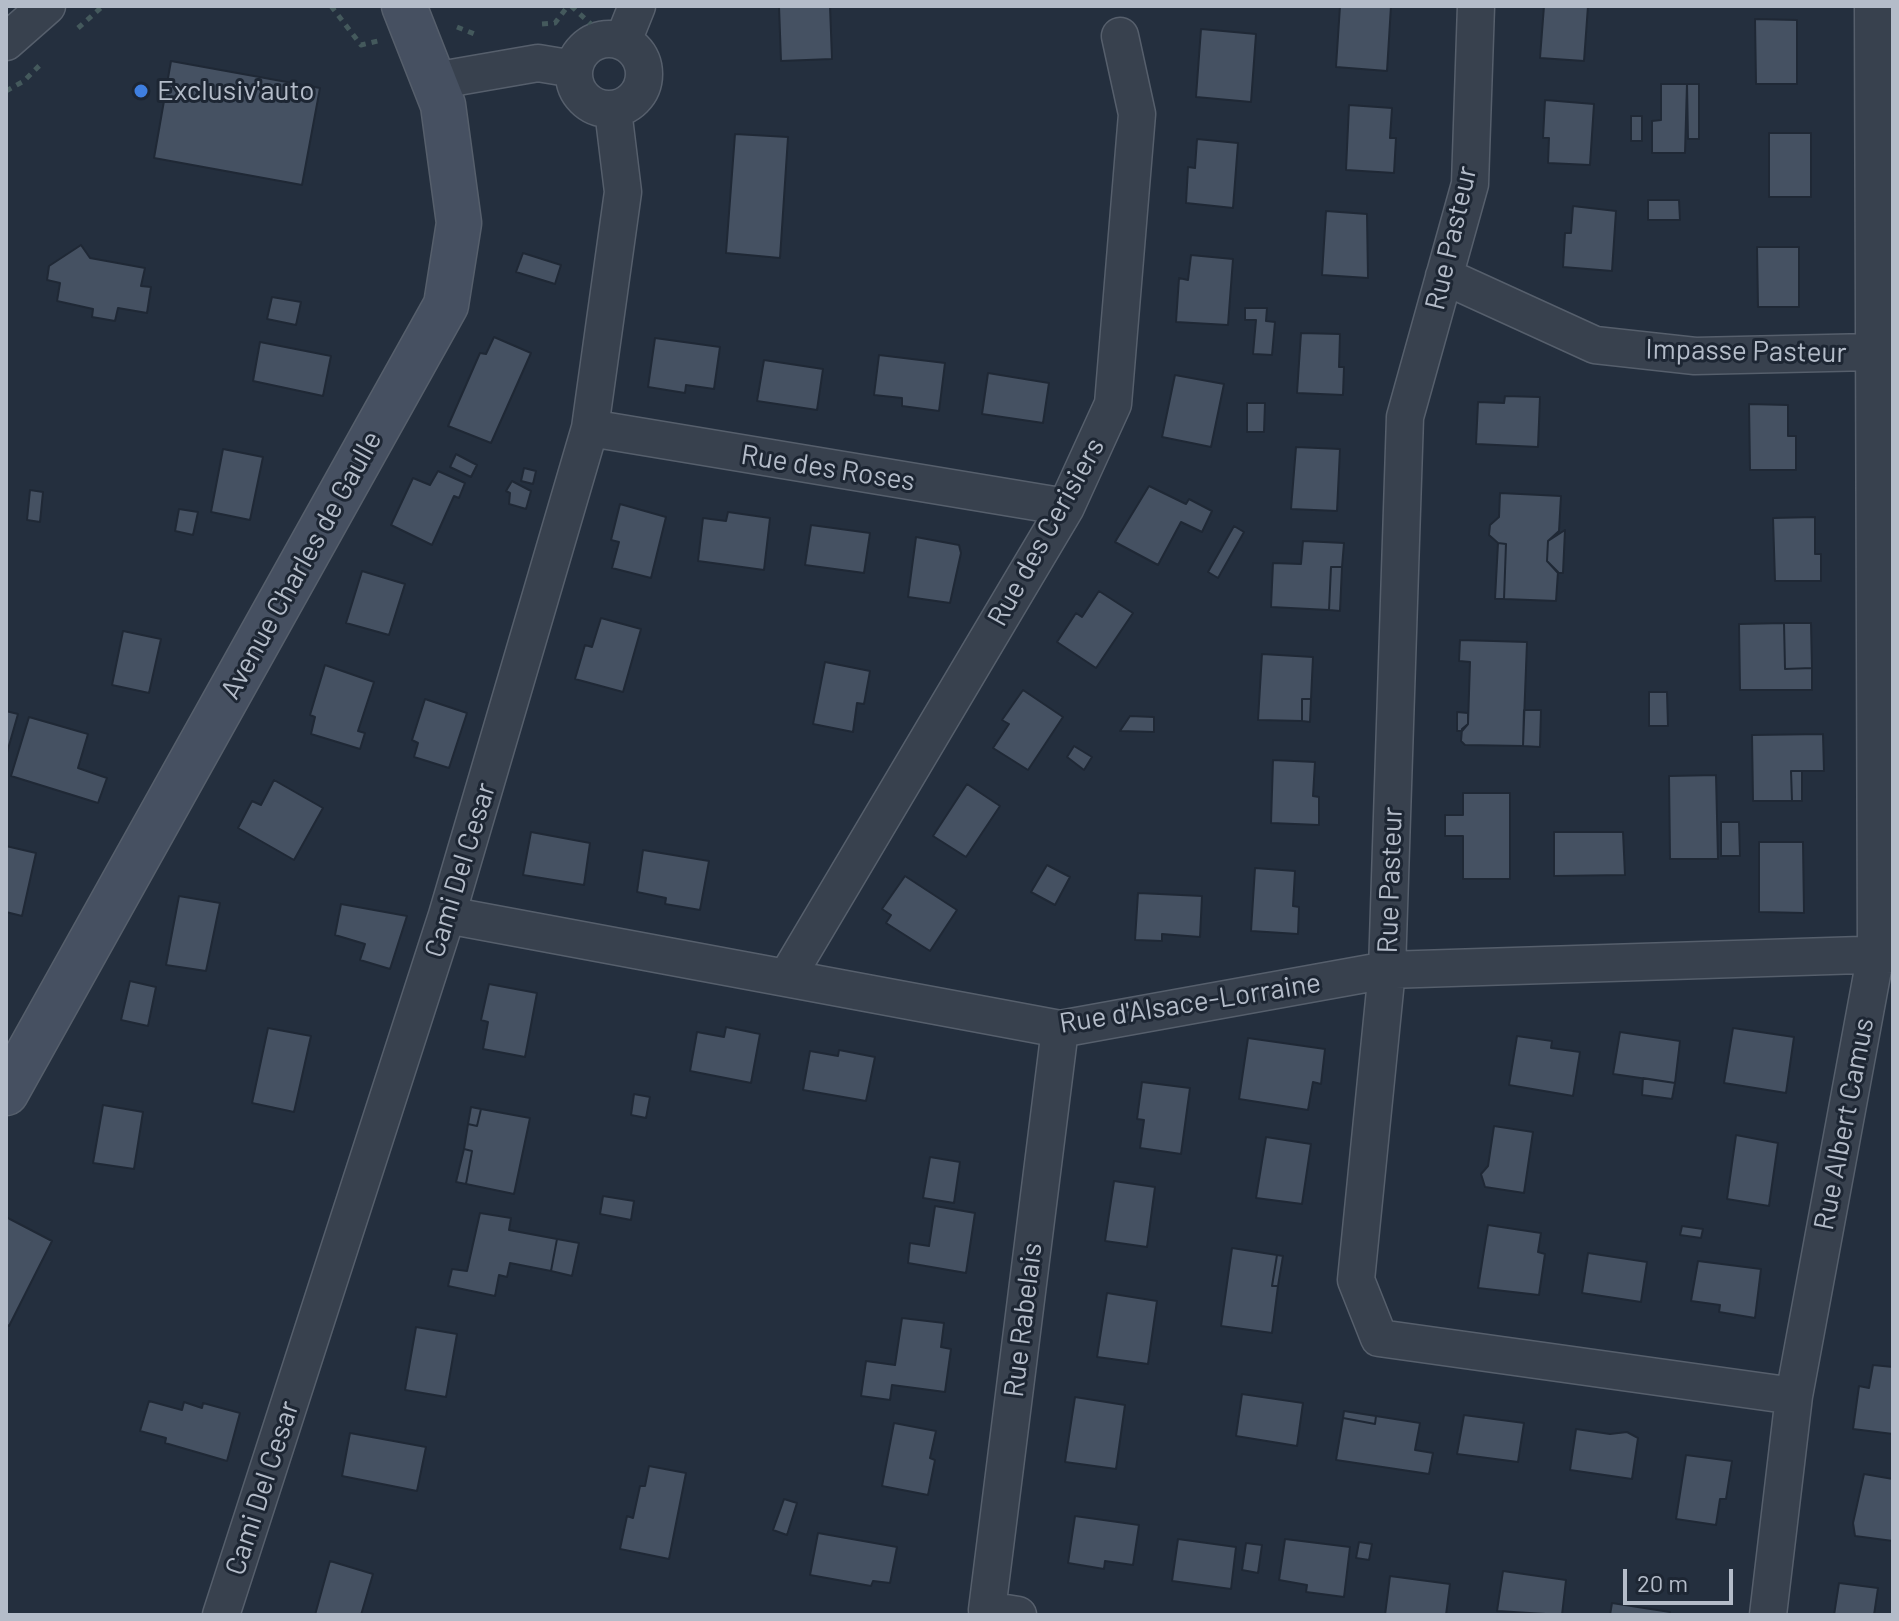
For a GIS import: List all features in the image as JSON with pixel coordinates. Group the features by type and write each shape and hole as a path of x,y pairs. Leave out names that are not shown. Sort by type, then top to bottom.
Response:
{"main road":[{"name":"Avenue Charles de Gaulle","path":"6,1093 446,305 459,223 443,105 403,7"}],"street":[{"path":"610,41 637,6"},
{"name":"Rue Pasteur","path":"1476,6 1470,184 1405,417 1387,970 1356,1280 1379,1338 1794,1396"},
{"name":"Rue Albert Camus","path":"1768,1615 1794,1396 1885,953 1884,424 1872,352 1873,6"},
{"path":"6,42 38,9"},
{"name":"Rue des Cerisiers","path":"787,977 1066,507 1113,404 1137,114 1120,36"},
{"path":"610,41 636,50 644,64 645,79 640,94 628,105 613,110 589,103 579,94 574,69 586,47 610,41"},
{"path":"434,81 538,63 574,69"},
{"name":"Cami Del Cesar","path":"221,1615 447,915 590,428 623,192 613,110"},
{"name":"Impasse Pasteur","path":"1444,276 1595,345 1695,356 1872,352"},
{"name":"Rue des Roses","path":"590,428 1066,507"},
{"name":"Rue d'Alsace-Lorraine","path":"447,915 1060,1029 1387,970 1885,953"},
{"name":"Rue Rabelais","path":"991,1613 1060,1029"}],"path":[{"path":"571,6 610,41"}],"building":[{"path":"779,6 830,6 832,59 781,61"},
{"path":"1340,6 1391,6 1387,71 1336,67"},
{"path":"1544,6 1588,6 1584,61 1540,58"},
{"path":"1755,19 1797,20 1797,84 1756,84"},
{"path":"1201,29 1256,34 1251,102 1196,97"},
{"path":"171,61 320,88 302,185 154,158"},
{"path":"1661,84 1687,84 1685,153 1652,153 1652,121 1661,120"},
{"path":"1687,84 1699,84 1699,139 1688,139"},
{"path":"1545,100 1594,104 1590,165 1548,163 1549,138 1543,138"},
{"path":"1349,105 1392,108 1390,138 1396,138 1394,173 1346,170"},
{"path":"1631,116 1642,116 1642,141 1631,141"},
{"path":"1769,133 1811,133 1811,197 1769,197"},
{"path":"735,134 788,137 780,258 726,253"},
{"path":"1197,139 1238,143 1233,208 1186,203 1188,167 1195,168"},
{"path":"1648,200 1679,200 1680,220 1648,220"},
{"path":"1573,206 1616,211 1612,271 1563,267 1565,233 1571,233"},
{"path":"1326,211 1367,214 1368,278 1322,275"},
{"path":"81,245 90,258 145,268 141,286 151,287 147,313 118,308 115,321 92,317 93,309 57,301 60,283 47,280 49,266"},
{"path":"1757,247 1799,247 1799,307 1758,307"},
{"path":"523,253 561,265 555,284 516,272"},
{"path":"1191,255 1233,259 1228,325 1176,322 1179,278 1188,280"},
{"path":"272,297 301,302 296,325 267,319"},
{"path":"1245,308 1267,308 1266,321 1275,322 1272,355 1253,354 1256,320 1245,320"},
{"path":"1301,333 1340,334 1339,367 1344,367 1343,395 1297,393"},
{"path":"494,337 531,353 491,443 448,426 480,353 486,354"},
{"path":"655,338 720,347 714,389 686,385 685,393 648,387"},
{"path":"260,342 331,356 323,396 253,381"},
{"path":"879,355 945,363 939,411 902,406 902,398 874,395"},
{"path":"764,360 823,369 817,410 757,401"},
{"path":"988,373 1049,383 1043,423 982,414"},
{"path":"1175,375 1224,384 1211,447 1162,437"},
{"path":"1505,396 1540,397 1538,447 1476,444 1478,402 1504,403"},
{"path":"1247,403 1265,403 1264,432 1247,432"},
{"path":"1749,404 1788,405 1788,436 1796,436 1796,470 1750,470"},
{"path":"1296,447 1340,449 1337,511 1291,509"},
{"path":"223,449 263,457 250,520 211,512"},
{"path":"456,454 477,465 471,477 450,467"},
{"path":"524,468 536,471 533,484 521,481"},
{"path":"438,471 465,483 459,498 454,496 432,545 391,525 413,478 430,485"},
{"path":"512,481 531,491 526,509 509,504 510,493 506,491"},
{"path":"1149,486 1186,504 1189,499 1212,511 1202,532 1181,522 1158,565 1115,542"},
{"path":"30,490 43,492 40,522 27,520"},
{"path":"1500,493 1561,496 1559,531 1548,541 1547,561 1558,572 1556,601 1504,599 1506,544 1498,543 1489,535 1490,525 1499,517"},
{"path":"620,504 666,517 651,578 612,568 619,542 611,540"},
{"path":"179,509 198,512 193,535 175,531"},
{"path":"728,512 770,518 764,570 698,561 703,518 726,521"},
{"path":"1815,517 1815,554 1821,554 1821,581 1775,581 1773,518"},
{"path":"811,525 870,533 864,573 805,565"},
{"path":"1234,526 1244,532 1218,578 1208,572"},
{"path":"1565,530 1563,573 1558,573 1547,561 1548,541"},
{"path":"916,537 959,545 961,553 950,603 908,597"},
{"path":"1303,541 1344,543 1342,567 1331,567 1329,610 1271,607 1273,563 1301,564"},
{"path":"1498,543 1506,544 1504,599 1495,599"},
{"path":"1331,567 1342,567 1340,611 1329,610"},
{"path":"362,571 405,584 389,635 346,623"},
{"path":"1099,591 1133,613 1096,668 1057,642 1076,613 1082,617"},
{"path":"601,618 641,629 623,692 575,679 585,645 592,647"},
{"path":"1784,623 1811,623 1812,668 1785,669"},
{"path":"1784,623 1785,669 1812,668 1812,690 1740,690 1739,624"},
{"path":"123,631 161,639 149,693 112,685"},
{"path":"1460,640 1527,642 1523,746 1465,745 1461,741 1462,729 1468,724 1470,662 1459,661"},
{"path":"1262,654 1313,657 1311,699 1302,699 1302,721 1258,720"},
{"path":"825,662 870,671 864,704 857,703 853,732 813,724"},
{"path":"325,665 374,682 358,731 365,733 360,749 311,734 315,717 310,715"},
{"path":"1023,690 1063,717 1028,770 993,748 1009,724 1002,720"},
{"path":"1649,692 1667,692 1668,726 1649,726"},
{"path":"425,699 467,713 449,768 414,757 418,743 412,740"},
{"path":"1302,699 1311,699 1310,722 1302,721"},
{"path":"1524,710 1541,710 1540,747 1523,746"},
{"path":"6,711 18,714 6,756"},
{"path":"1457,712 1468,713 1468,724 1462,731 1457,731"},
{"path":"1130,716 1154,717 1154,732 1120,731"},
{"path":"29,717 88,734 78,768 107,778 98,803 11,776"},
{"path":"1823,734 1824,771 1791,771 1792,801 1753,801 1752,735"},
{"path":"1074,746 1092,757 1084,770 1067,757"},
{"path":"1273,760 1315,762 1313,796 1319,797 1319,825 1271,823"},
{"path":"1791,771 1802,771 1802,801 1792,801"},
{"path":"1716,775 1718,859 1670,859 1669,776"},
{"path":"274,780 323,808 294,860 238,828 252,801 261,805"},
{"path":"967,784 1000,806 966,857 933,836"},
{"path":"1463,793 1510,793 1510,879 1463,879 1463,836 1445,836 1445,815 1463,815"},
{"path":"1721,822 1739,822 1740,856 1721,856"},
{"path":"531,832 590,843 584,885 523,875"},
{"path":"1554,832 1623,832 1625,875 1554,876"},
{"path":"1759,842 1803,842 1804,913 1759,912"},
{"path":"6,846 36,853 22,916 6,912"},
{"path":"643,850 709,861 700,910 665,904 666,898 637,892"},
{"path":"1047,865 1070,877 1055,905 1031,892"},
{"path":"1255,868 1295,871 1293,906 1299,907 1298,934 1251,931"},
{"path":"905,876 957,910 930,951 886,923 891,915 882,909"},
{"path":"1138,893 1202,896 1200,937 1162,934 1162,941 1135,940"},
{"path":"179,896 220,903 206,971 166,965"},
{"path":"341,904 407,916 390,969 360,960 365,944 335,935"},
{"path":"130,981 156,987 148,1026 121,1020"},
{"path":"489,984 537,993 525,1057 483,1049 488,1022 481,1020"},
{"path":"726,1027 760,1034 751,1083 690,1071 697,1032 724,1037"},
{"path":"268,1028 311,1036 294,1112 252,1103"},
{"path":"1733,1028 1794,1037 1786,1093 1724,1083"},
{"path":"1620,1032 1680,1041 1675,1083 1613,1074"},
{"path":"1517,1036 1552,1041 1551,1048 1580,1052 1573,1096 1509,1085"},
{"path":"1248,1038 1325,1049 1321,1084 1313,1082 1308,1110 1239,1099"},
{"path":"839,1050 875,1057 866,1101 803,1090 810,1051 838,1056"},
{"path":"1643,1078 1675,1083 1672,1099 1642,1095"},
{"path":"1142,1082 1190,1088 1181,1154 1140,1148 1144,1120 1137,1119"},
{"path":"634,1094 650,1097 646,1118 631,1115"},
{"path":"103,1105 143,1112 134,1169 93,1163"},
{"path":"471,1107 481,1109 477,1126 468,1124"},
{"path":"481,1109 530,1118 514,1194 466,1184 472,1151 464,1149 468,1124 477,1126"},
{"path":"1494,1126 1533,1132 1524,1193 1485,1187 1481,1174 1488,1166"},
{"path":"1736,1135 1778,1143 1769,1206 1727,1199"},
{"path":"1266,1137 1311,1144 1302,1204 1256,1198"},
{"path":"464,1149 472,1151 466,1184 456,1182"},
{"path":"930,1157 960,1162 954,1203 923,1198"},
{"path":"1114,1181 1155,1187 1147,1247 1105,1241"},
{"path":"603,1196 634,1201 631,1220 600,1214"},
{"path":"935,1206 975,1213 966,1273 908,1263 910,1243 929,1246"},
{"path":"480,1213 511,1218 509,1230 557,1239 551,1271 510,1263 507,1277 499,1275 495,1296 448,1286 452,1269 467,1271"},
{"path":"6,1217 52,1241 9,1326 6,1324"},
{"path":"1488,1225 1541,1233 1538,1252 1545,1254 1539,1295 1478,1288"},
{"path":"1682,1226 1703,1229 1701,1238 1680,1235"},
{"path":"557,1239 579,1243 572,1276 551,1271"},
{"path":"1232,1248 1277,1255 1272,1286 1278,1286 1272,1333 1221,1326"},
{"path":"1588,1253 1647,1262 1641,1302 1582,1293"},
{"path":"1277,1255 1283,1256 1278,1286 1272,1286"},
{"path":"1698,1261 1761,1269 1755,1318 1719,1312 1720,1305 1691,1301"},
{"path":"1107,1293 1157,1301 1148,1364 1097,1357"},
{"path":"902,1318 944,1323 941,1347 951,1349 945,1392 892,1385 890,1400 861,1396 866,1361 895,1365"},
{"path":"416,1327 457,1334 446,1397 405,1390"},
{"path":"1873,1365 1893,1367 1893,1434 1853,1429 1859,1386 1869,1388"},
{"path":"1242,1394 1303,1403 1297,1446 1236,1436"},
{"path":"1075,1397 1125,1405 1116,1469 1065,1462"},
{"path":"149,1401 182,1410 184,1402 202,1408 203,1403 240,1413 227,1461 165,1443 166,1438 140,1431"},
{"path":"1344,1411 1376,1416 1375,1424 1343,1418"},
{"path":"1464,1415 1524,1423 1518,1462 1457,1454"},
{"path":"1376,1416 1420,1423 1415,1450 1433,1453 1429,1474 1336,1460 1343,1418 1375,1424"},
{"path":"894,1423 936,1431 930,1458 935,1460 928,1495 882,1486"},
{"path":"1576,1429 1610,1434 1627,1432 1638,1438 1632,1479 1570,1470"},
{"path":"350,1433 426,1447 417,1491 342,1476"},
{"path":"1686,1455 1732,1461 1726,1499 1720,1499 1716,1525 1676,1519"},
{"path":"649,1466 686,1473 669,1559 620,1549 627,1516 633,1518 640,1486 645,1486"},
{"path":"1864,1474 1893,1479 1893,1541 1855,1536 1853,1523"},
{"path":"784,1499 797,1503 787,1535 773,1530"},
{"path":"1075,1516 1139,1525 1133,1565 1105,1561 1104,1569 1068,1563"},
{"path":"818,1533 897,1547 890,1583 873,1581 871,1586 810,1575"},
{"path":"1178,1539 1236,1547 1231,1589 1172,1581"},
{"path":"1285,1539 1350,1547 1344,1597 1306,1592 1307,1585 1279,1580"},
{"path":"1359,1542 1372,1544 1369,1560 1356,1558"},
{"path":"1246,1543 1262,1545 1258,1573 1242,1570"},
{"path":"330,1561 373,1574 361,1615 315,1615"},
{"path":"1503,1571 1566,1580 1562,1615 1497,1611"},
{"path":"1390,1576 1450,1584 1446,1615 1385,1615"},
{"path":"1839,1583 1878,1588 1874,1615 1834,1615"},
{"path":"1612,1603 1670,1612 1670,1615 1610,1615"}],"place":[{"name":"Exclusiv'auto","path":"141,91"}]}
